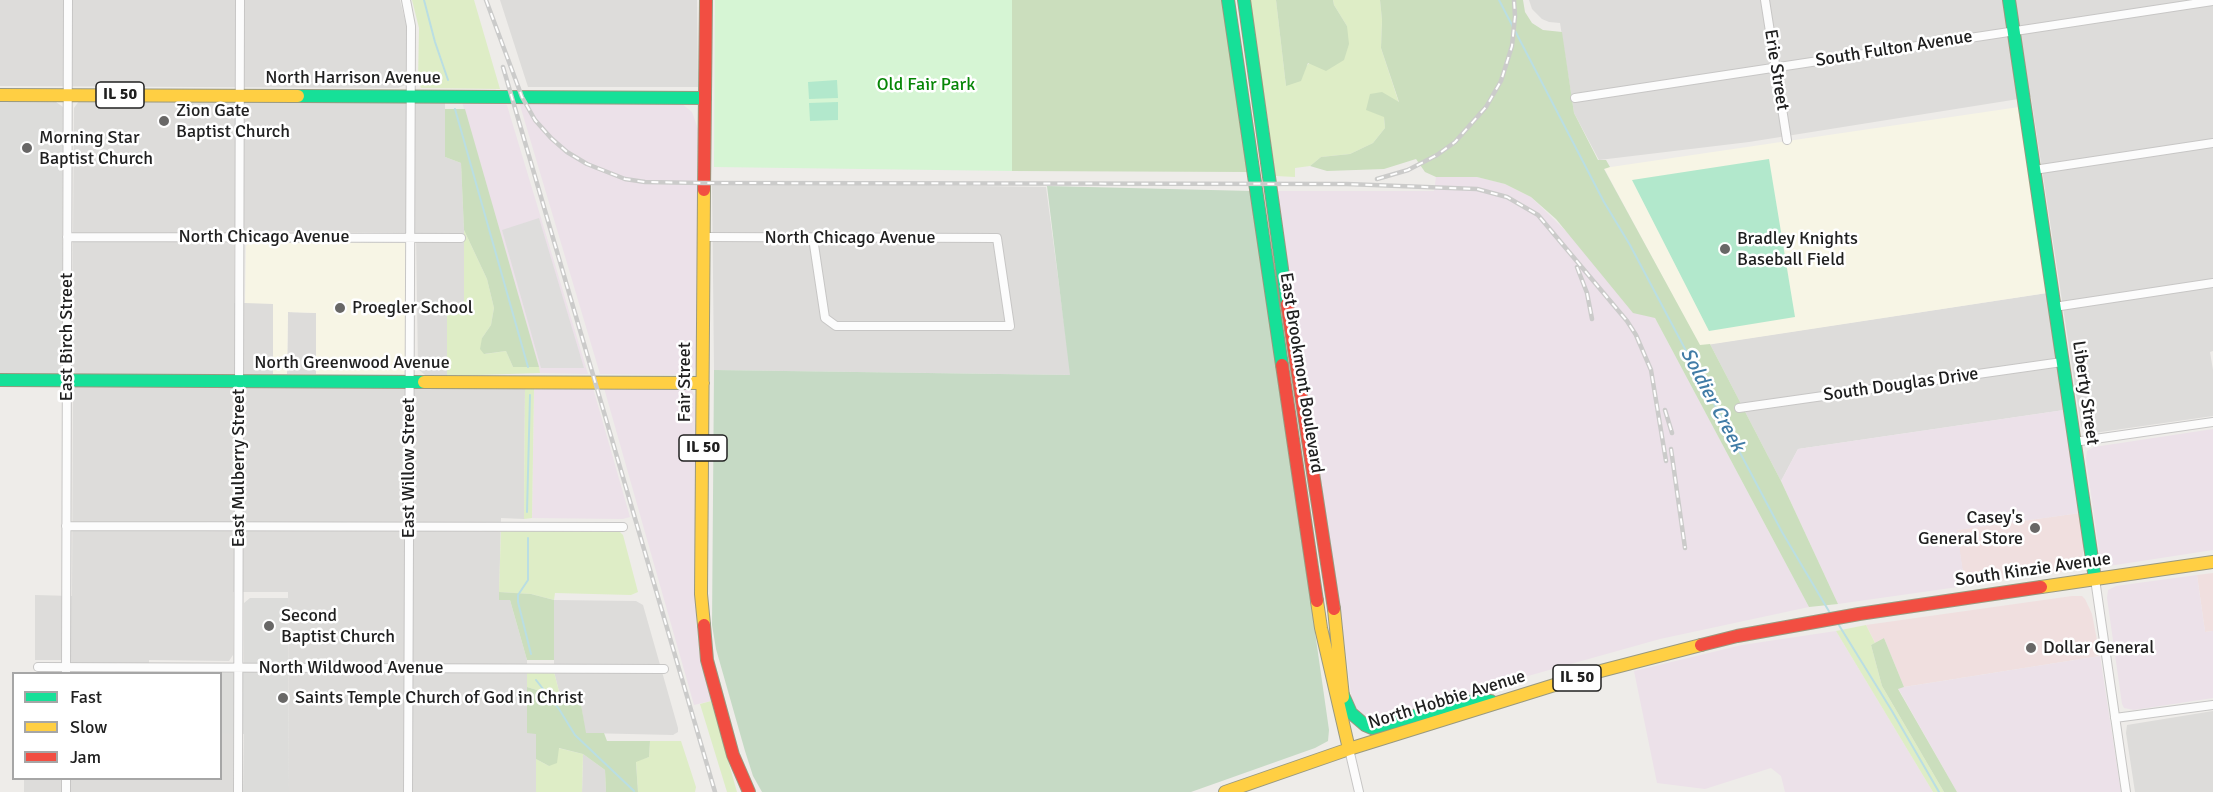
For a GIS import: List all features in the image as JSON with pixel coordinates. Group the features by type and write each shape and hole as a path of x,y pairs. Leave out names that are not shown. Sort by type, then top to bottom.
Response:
{"main road":[{"name":"Fair Street","path":"706,0 702,237 701,594 706,660 733,755 749,792"},
{"name":"East Brookmont Boulevard","path":"1228,0 1320,628 1348,749"},
{"name":"East Brookmont Boulevard","path":"1244,0 1269,183 1335,619 1348,749"},
{"name":"Liberty Street","path":"2009,0 2095,579"},
{"name":"North Harrison Avenue","path":"0,95 705,98"},
{"name":"North Greenwood Avenue","path":"0,380 703,382"},
{"name":"South Kinzie Avenue","path":"1859,614 2213,562"},
{"name":"North Hobbie Avenue","path":"1225,792 1348,749 1593,673 1737,636 1859,614"},
{"path":"1343,695 1351,713 1372,729 1462,702 1502,702"}],"street":[{"name":"East Birch Street","path":"66,670 68,0"},
{"name":"East Mulberry Street","path":"238,792 240,0"},
{"name":"East Willow Street","path":"406,0 411,26 408,792"},
{"name":"Erie Street","path":"1765,0 1786,140"},
{"name":"South Fulton Avenue","path":"1575,98 2213,1"},
{"path":"2034,170 2213,143"},
{"name":"North Chicago Avenue","path":"67,237 461,238"},
{"name":"North Chicago Avenue","path":"702,237 997,238 1010,326 836,326 825,318 813,238"},
{"path":"2055,308 2213,284"},
{"name":"South Douglas Drive","path":"1739,408 2062,362"},
{"path":"2074,442 2213,422"},
{"path":"66,526 623,527"},
{"name":"Liberty Street","path":"2095,579 2126,792"},
{"name":"North Wildwood Avenue","path":"38,667 66,670 238,667 664,669"},
{"path":"2115,718 2213,705"},
{"name":"East Brookmont Boulevard","path":"1348,749 1359,792"}],"shaded area":[{"path":"0,0 400,0 406,24 407,82 406,85 398,88 0,86"},
{"path":"500,0 697,0 698,87 528,87"},
{"path":"1529,0 2213,0 2213,351 2210,352 2213,370 2213,416 2094,433 2084,431 2081,426 2031,97 1749,142 1599,160 1574,113 1560,23 1542,19 1532,9"},
{"path":"79,101 445,103 445,157 461,163 464,230 464,312 448,313 447,376 425,375 418,369 416,233 234,231 234,303 274,303 273,374 77,374 74,372 72,369 74,108"},
{"path":"0,102 56,102 63,107 62,370 61,373 55,375 0,374"},
{"path":"462,102 506,102 588,374 540,373"},
{"path":"519,102 681,103 692,112 698,129 696,367 694,371 682,375 600,374"},
{"path":"2019,107 2047,293 1700,346 1604,168"},
{"path":"1436,177 1477,177 1505,184 1531,197 1655,318 1809,607 1660,639 1510,681 1380,722 1371,722 1359,715 1352,703 1342,621 1277,191 1434,191"},
{"path":"712,182 1046,187 1071,375 714,370"},
{"path":"539,218 584,368 541,368 502,230"},
{"name":"Proegler School","path":"249,242 406,243 406,373 316,374 316,313 288,312 287,374 273,374 273,304 245,303 246,246"},
{"path":"2047,293 2064,410 1798,449 1781,481 1710,344"},
{"path":"288,312 316,313 316,374 287,374"},
{"path":"76,385 525,388 524,519 501,518 499,600 510,600 527,660 527,733 536,733 536,792 289,792 288,592 233,592 233,655 229,661 149,660 149,672 72,672 71,660 35,660 35,595 72,596 73,390"},
{"path":"593,388 630,517 623,519 532,518 534,389"},
{"path":"604,388 691,389 695,395 696,620 699,652 711,701 694,705"},
{"path":"2064,410 2080,513 1957,530 1965,586 1838,604 1781,481 1798,449"},
{"path":"2213,429 2213,550 2104,565 2100,557 2086,459 2087,451 2094,447"},
{"path":"2080,513 2084,546 2082,559 2074,568 2061,572 1965,586 1956,530"},
{"path":"2213,573 2213,631 2205,632 2197,575"},
{"path":"2197,575 2205,632 2213,631 2213,698 2134,710 2124,708 2107,598 2108,590 2116,586"},
{"path":"2082,596 2092,614 2100,656 1904,687 1884,638 1875,643 1866,625"},
{"path":"250,598 288,598 289,792 243,792 244,734 222,733 222,672 149,672 149,670 244,670 244,603"},
{"path":"554,600 636,601 643,605 678,732 673,735 585,733 581,704 562,703 554,672"},
{"path":"1836,631 1933,792 1785,792 1781,776 1771,768 1705,789 1657,783 1634,671 1742,645"},
{"path":"2100,656 2121,792 1957,792 1898,688"},
{"path":"2213,711 2213,792 2135,792 2126,733 2127,725"},
{"path":"222,733 234,733 233,792 24,792 24,780 222,780"},
{"path":"583,754 605,770 606,792 582,792"}],"green space":[{"path":"412,0 474,0 500,89 421,88 418,81 419,28"},
{"name":"Old Fair Park","path":"715,0 1012,0 1012,171 714,167"},
{"path":"1012,0 1224,0 1248,172 1012,171"},
{"path":"1250,0 1276,0 1286,86 1347,26 1333,0 1380,0 1381,48 1399,103 1384,117 1385,128 1373,143 1350,154 1321,157 1310,166 1295,168 1295,177 1276,176"},
{"path":"1276,0 1333,0 1347,26 1349,44 1344,60 1326,71 1308,63 1301,81 1286,86"},
{"path":"1380,0 1523,0 1525,12 1532,23 1543,30 1562,32 1574,113 1598,160 1606,160 1610,167 1604,169 1700,345 1710,344 1781,481 1838,604 1809,607 1655,318 1633,313 1556,219 1531,197 1505,184 1477,177 1436,177 1425,172 1416,159 1384,169 1327,171 1310,166 1321,157 1350,154 1373,143 1385,128 1384,117 1366,110 1370,94 1382,92 1399,102 1381,48"},
{"path":"837,80 838,98 809,99 808,82"},
{"path":"838,102 838,120 810,121 809,103"},
{"path":"445,109 465,109 539,367 513,367 506,351 484,354 480,349 482,338 491,325 494,308 487,279 464,230 461,163 445,157"},
{"name":"Bradley Knights Baseball Field","path":"1769,159 1795,317 1709,331 1632,180"},
{"path":"1047,186 1252,191 1329,730 1328,741 1315,748 1191,792 762,792 753,776 745,751 716,649 712,625 714,370 1070,375"},
{"path":"464,230 487,279 494,308 491,325 482,338 485,354 506,351 513,367 539,367 540,373 447,376 447,312 464,312"},
{"path":"525,388 534,389 532,518 524,519"},
{"path":"501,529 618,530 623,535 638,592 631,595 555,593 554,600 531,594 499,592"},
{"path":"499,592 531,594 554,600 554,660 527,660 510,600 499,600"},
{"path":"1866,625 1875,643 1871,645 1882,686 1944,792 1933,792 1836,631"},
{"path":"1884,638 1904,687 1898,689 1957,792 1944,792 1882,686 1871,645"},
{"path":"527,671 554,672 562,703 553,695 527,687"},
{"path":"527,687 553,695 562,703 581,704 586,733 604,733 607,741 650,741 649,757 636,762 638,792 606,792 605,770 583,754 559,748 557,763 549,766 536,759 536,734 527,733"},
{"path":"711,701 737,792 727,792 700,704"},
{"path":"650,741 681,741 696,787 695,792 638,792 636,761 649,757"},
{"path":"558,748 583,754 582,792 536,792 536,759 549,766"}],"waterway":[{"path":"424,0 448,80"},
{"name":"Soldier Creek","path":"1499,0 1604,202 1630,245 1782,532 1830,613"},
{"path":"455,109 528,367"},
{"path":"527,512 530,395"},
{"path":"528,538 528,580 518,595 518,602 531,654"},
{"name":"Soldier Creek","path":"1837,622 1939,792"},
{"path":"536,680 559,709 575,735 634,791"}],"railway":[{"path":"486,0 522,97 535,120 567,152 587,164 625,179 645,182 703,183 1347,184 1477,189 1507,197 1538,215 1627,321 1636,335 1651,370 1666,461"},
{"path":"1377,179 1408,170 1437,155 1455,142 1486,107 1501,81 1512,46 1514,0"},
{"path":"503,67 715,792"},
{"path":"1577,267 1587,293 1592,319"},
{"path":"1665,410 1672,433"},
{"path":"1671,449 1685,548"}],"traffic: fast":[{"path":"1228,0 1282,365"},
{"path":"1244,0 1287,304"},
{"path":"2009,0 2095,579"},
{"path":"298,96 705,98"},
{"path":"0,380 424,382"},
{"path":"1343,695 1351,713 1372,728 1462,702 1491,701"}],"traffic: slow":[{"path":"0,95 298,96"},
{"path":"704,190 701,594 704,625"},
{"path":"424,382 703,383"},
{"path":"2041,587 2213,562"},
{"path":"1317,601 1349,749"},
{"path":"1334,609 1343,697"},
{"path":"1225,792 1349,749 1593,673 1701,645"}],"traffic: jam":[{"path":"704,190 706,0"},
{"path":"1287,304 1334,609"},
{"path":"1282,365 1317,601"},
{"path":"1701,645 1737,636 1859,614 2041,587"},
{"path":"704,625 707,660 733,755 749,792"}],"place":[{"name":"Zion Gate Baptist Church","path":"164,121"},
{"name":"Morning Star Baptist Church","path":"27,148"},
{"name":"Bradley Knights Baseball Field","path":"1725,249"},
{"name":"Proegler School","path":"340,308"},
{"name":"Casey's General Store","path":"2035,528"},
{"name":"Second Baptist Church","path":"269,626"},
{"name":"Dollar General","path":"2031,648"},
{"name":"Saints Temple Church of God in Christ","path":"283,698"}]}
